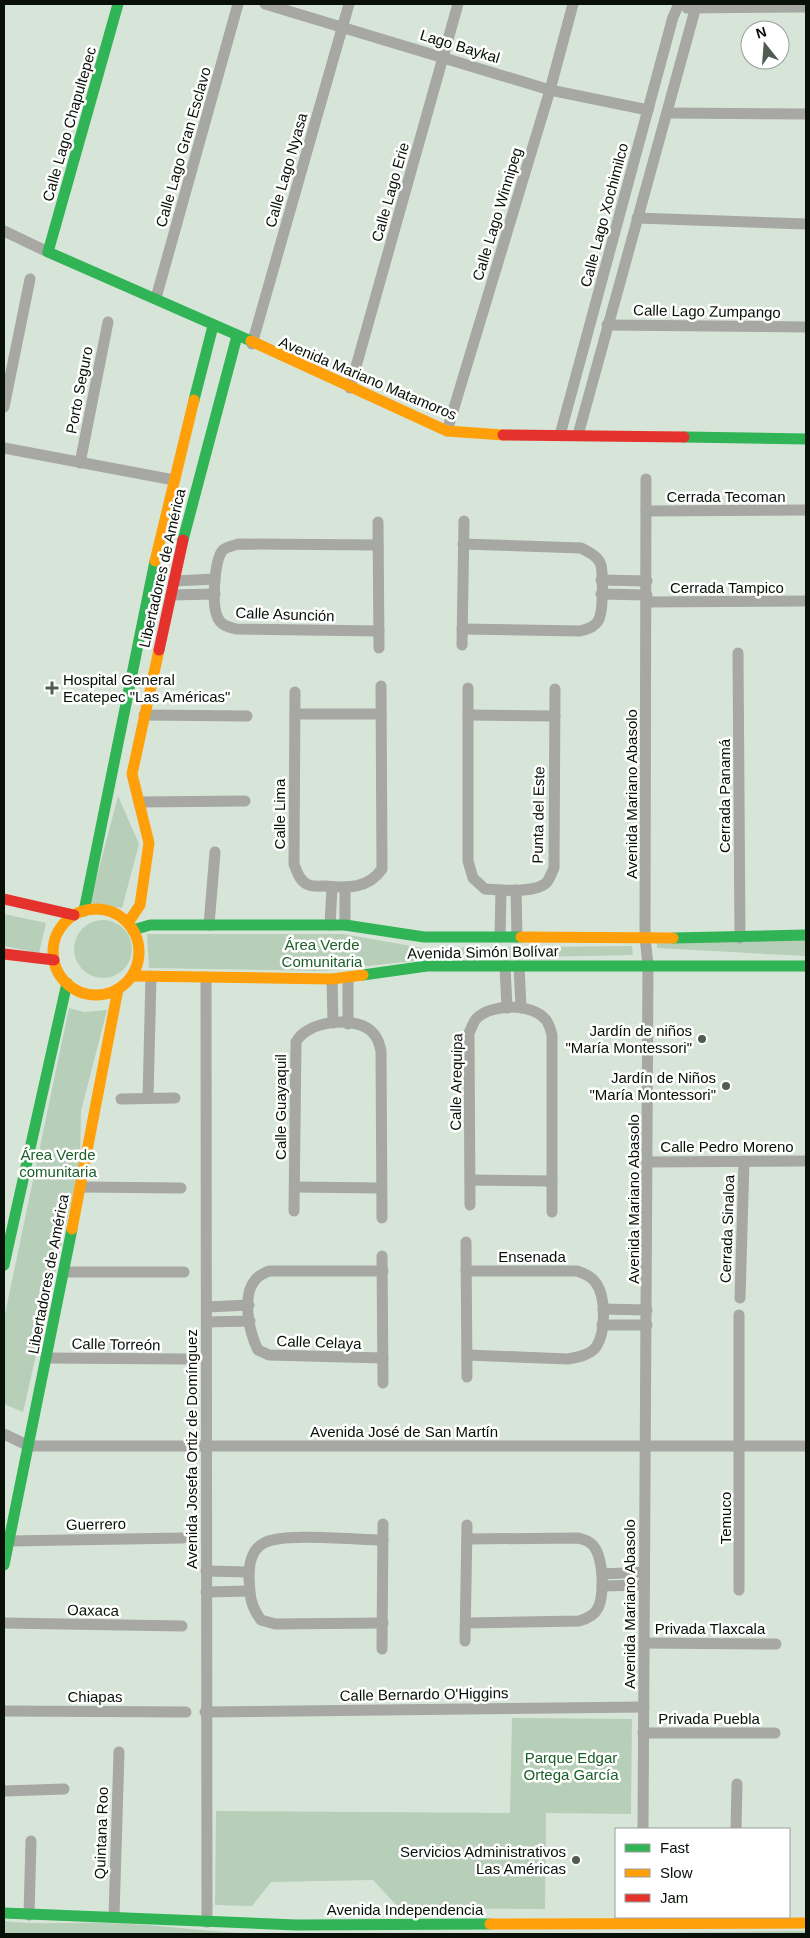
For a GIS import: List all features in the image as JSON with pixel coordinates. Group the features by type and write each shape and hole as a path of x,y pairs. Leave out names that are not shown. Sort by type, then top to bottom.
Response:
{"main road":[{"name":"Calle Lago Chapultepec","path":"48,252 118,4"},
{"name":"Avenida Mariano Matamoros","path":"48,252 156,298 252,344 446,431 489,435 806,440"},
{"name":"Libertadores de América","path":"79,913 164,521 213,326"},
{"name":"Libertadores de América","path":"131,926 140,905 149,859 149,843 132,774 186,524 236,336"},
{"path":"4,899 79,913 108,910 119,915 131,926 140,953 132,976 118,989 105,994 91,994 78,991 67,983 58,972 54,960 55,940 62,926 79,913"},
{"name":"Avenida Simón Bolívar","path":"131,926 345,925 424,937 740,938 806,935"},
{"path":"4,954 54,960"},
{"name":"Avenida Simón Bolívar","path":"132,976 348,978 427,966 806,966"},
{"path":"4,1265 67,983"},
{"name":"Libertadores de América","path":"4,1565 81,1187 118,989"},
{"name":"Avenida Independencia","path":"4,1913 29,1916 114,1916 296,1925 642,1925 734,1920 806,1923"}],"street":[{"name":"Calle Lago Gran Esclavo","path":"156,298 238,4"},
{"name":"Lago Baykal","path":"265,4 444,56 550,90 648,110"},
{"name":"Calle Lago Nyasa","path":"252,344 349,4"},
{"name":"Calle Lago Erie","path":"350,388 458,4"},
{"name":"Calle Lago Winnipeg","path":"446,431 550,90 573,4"},
{"path":"679,5 695,10 806,7"},
{"name":"Calle Lago Xochimilco","path":"560,435 673,17 679,5"},
{"path":"578,435 695,10"},
{"path":"667,113 806,114"},
{"path":"637,218 806,224"},
{"name":"Avenida Mariano Matamoros","path":"4,231 48,252"},
{"path":"4,407 30,279"},
{"name":"Porto Seguro","path":"80,463 108,322"},
{"name":"Calle Lago Zumpango","path":"607,325 806,327"},
{"path":"4,448 174,480"},
{"name":"Avenida Mariano Abasolo","path":"643,1828 648,1162 648,965 645,937 646,479"},
{"name":"Cerrada Tecoman","path":"646,511 806,510"},
{"path":"462,645 464,521"},
{"path":"378,522 379,648"},
{"name":"Calle Asunción","path":"378,545 238,544 224,549 217,560 215,594 217,616 224,626 236,629 379,631"},
{"path":"462,628 580,631 592,627 600,617 601,594 600,565 593,554 581,548 463,544"},
{"path":"174,581 215,579"},
{"path":"601,580 647,581"},
{"name":"Calle Asunción","path":"171,595 215,594"},
{"name":"Cerrada Tampico","path":"601,594 647,598 806,601"},
{"name":"Cerrada Panamá","path":"738,653 740,938"},
{"name":"Calle Lima","path":"295,692 294,864 298,876 309,885 332,887 361,886 375,879 382,869 381,686"},
{"name":"Punta del Este","path":"468,688 468,860 473,878 485,889 501,890 536,888 547,882 554,868 555,689"},
{"path":"294,714 381,714"},
{"path":"144,715 247,716"},
{"path":"468,715 555,716"},
{"path":"139,802 244,801"},
{"path":"210,925 215,852"},
{"path":"330,925 332,887"},
{"path":"345,887 345,925"},
{"path":"500,937 501,890"},
{"path":"516,890 517,937"},
{"path":"505,966 507,1008"},
{"path":"519,966 521,1008"},
{"path":"148,1098 151,976"},
{"name":"Avenida Josefa Ortiz de Domínguez","path":"206,977 207,1446 205,1712 207,1922"},
{"path":"332,978 333,1023"},
{"path":"348,978 348,1024"},
{"name":"Calle Arequipa","path":"470,1205 469,1033 476,1020 482,1014 507,1008 521,1008 542,1016 547,1021 552,1035 552,1212"},
{"name":"Calle Guayaquil","path":"294,1211 296,1042 306,1029 315,1025 348,1024 370,1030 377,1037 381,1051 382,1218"},
{"path":"121,1099 175,1098"},
{"name":"Cerrada Sinaloa","path":"740,1298 744,1161"},
{"name":"Calle Pedro Moreno","path":"648,1162 806,1161"},
{"path":"470,1180 552,1181"},
{"path":"81,1187 181,1188"},
{"path":"295,1187 381,1188"},
{"path":"466,1242 467,1377"},
{"name":"Calle Celaya","path":"382,1256 383,1383"},
{"name":"Ensenada","path":"466,1271 577,1270 590,1276 596,1282 600,1289 603,1309 602,1325 596,1347 584,1356 568,1359 467,1355"},
{"name":"Calle Celaya","path":"383,1272 269,1271 257,1277 250,1288 249,1305 252,1338 258,1350 269,1355 383,1358"},
{"path":"64,1272 184,1272"},
{"path":"207,1307 249,1305"},
{"path":"603,1309 647,1310"},
{"name":"Temuco","path":"739,1315 739,1590"},
{"path":"207,1322 250,1321"},
{"path":"602,1325 647,1325"},
{"name":"Calle Torreón","path":"47,1358 186,1359"},
{"name":"Avenida José de San Martín","path":"4,1434 29,1446 806,1446"},
{"path":"382,1650 383,1524"},
{"path":"465,1640 467,1525"},
{"name":"Guerrero","path":"9,1541 183,1538"},
{"path":"383,1540 281,1538 264,1543 252,1554 249,1572 252,1608 261,1620 275,1624 383,1623"},
{"path":"466,1623 579,1621 591,1617 598,1608 602,1586 598,1554 590,1542 578,1538 467,1539"},
{"path":"206,1571 249,1572"},
{"path":"602,1574 644,1572"},
{"path":"602,1586 644,1585"},
{"path":"206,1592 250,1590"},
{"name":"Oaxaca","path":"4,1623 182,1626"},
{"name":"Privada Tlaxcala","path":"644,1643 776,1644"},
{"name":"Calle Bernardo O'Higgins","path":"205,1712 644,1707"},
{"name":"Chiapas","path":"4,1711 186,1712"},
{"name":"Privada Puebla","path":"643,1733 775,1733"},
{"name":"Quintana Roo","path":"114,1916 119,1752"},
{"path":"736,1828 737,1784"},
{"path":"4,1791 64,1788"},
{"path":"29,1916 31,1841"}],"green space":[{"path":"118,796 139,844 122,908 90,903"},
{"path":"4,914 46,923 39,953 4,946"},
{"path":"103,920 114,922 127,933 132,949 130,960 119,973 103,978 92,976 79,965 74,949 76,938 87,925"},
{"path":"806,933 806,956 657,948 657,938"},
{"name":"Área Verde Comunitaria","path":"147,934 343,934 423,948 632,946 633,955 430,959 324,971 149,968"},
{"name":"Área Verde comunitaria","path":"69,1008 84,1012 107,1010 81,1111 80,1164 23,1412 4,1404 4,1319"},
{"name":"Parque Edgar Ortega García","path":"512,1718 632,1719 631,1814 546,1813 545,1909 399,1908 373,1880 271,1882 252,1906 215,1905 216,1811 510,1813"},
{"path":"4,1921 124,1924 265,1934 4,1934"},
{"path":"806,1931 806,1934 654,1934 654,1933"}],"traffic: fast":[{"path":"118,4 48,252 251,341"},
{"path":"194,400 213,326"},
{"path":"183,540 237,336"},
{"path":"684,437 806,439"},
{"path":"84,911 155,561"},
{"path":"133,930 150,925 345,925 424,937 521,937"},
{"path":"673,938 806,935"},
{"path":"363,975 427,966 806,966"},
{"path":"4,1265 67,983"},
{"path":"4,1565 72,1229"},
{"path":"4,1913 296,1925 490,1924"}],"traffic: slow":[{"path":"251,341 447,431 503,435"},
{"path":"155,561 194,400"},
{"path":"128,923 140,905 149,843 132,774 159,650"},
{"path":"96,909 120,916 132,928 139,952 132,976 120,988 96,995 72,988 60,976 53,952 60,928 72,916 96,909"},
{"path":"521,937 673,938"},
{"path":"132,976 332,979 363,975"},
{"path":"72,1229 118,989"},
{"path":"490,1924 806,1923"}],"traffic: jam":[{"path":"503,435 684,437"},
{"path":"159,650 183,540"},
{"path":"4,899 74,915"},
{"path":"4,954 54,960"}],"place":[{"name":"Hospital General Ecatepec \"Las Américas\"","path":"52,688"},
{"name":"Jardín de niños \"María Montessori\"","path":"702,1039"},
{"name":"Jardín de Niños \"María Montessori\"","path":"726,1086"},
{"name":"Servicios Administrativos Las Américas","path":"576,1860"}]}
